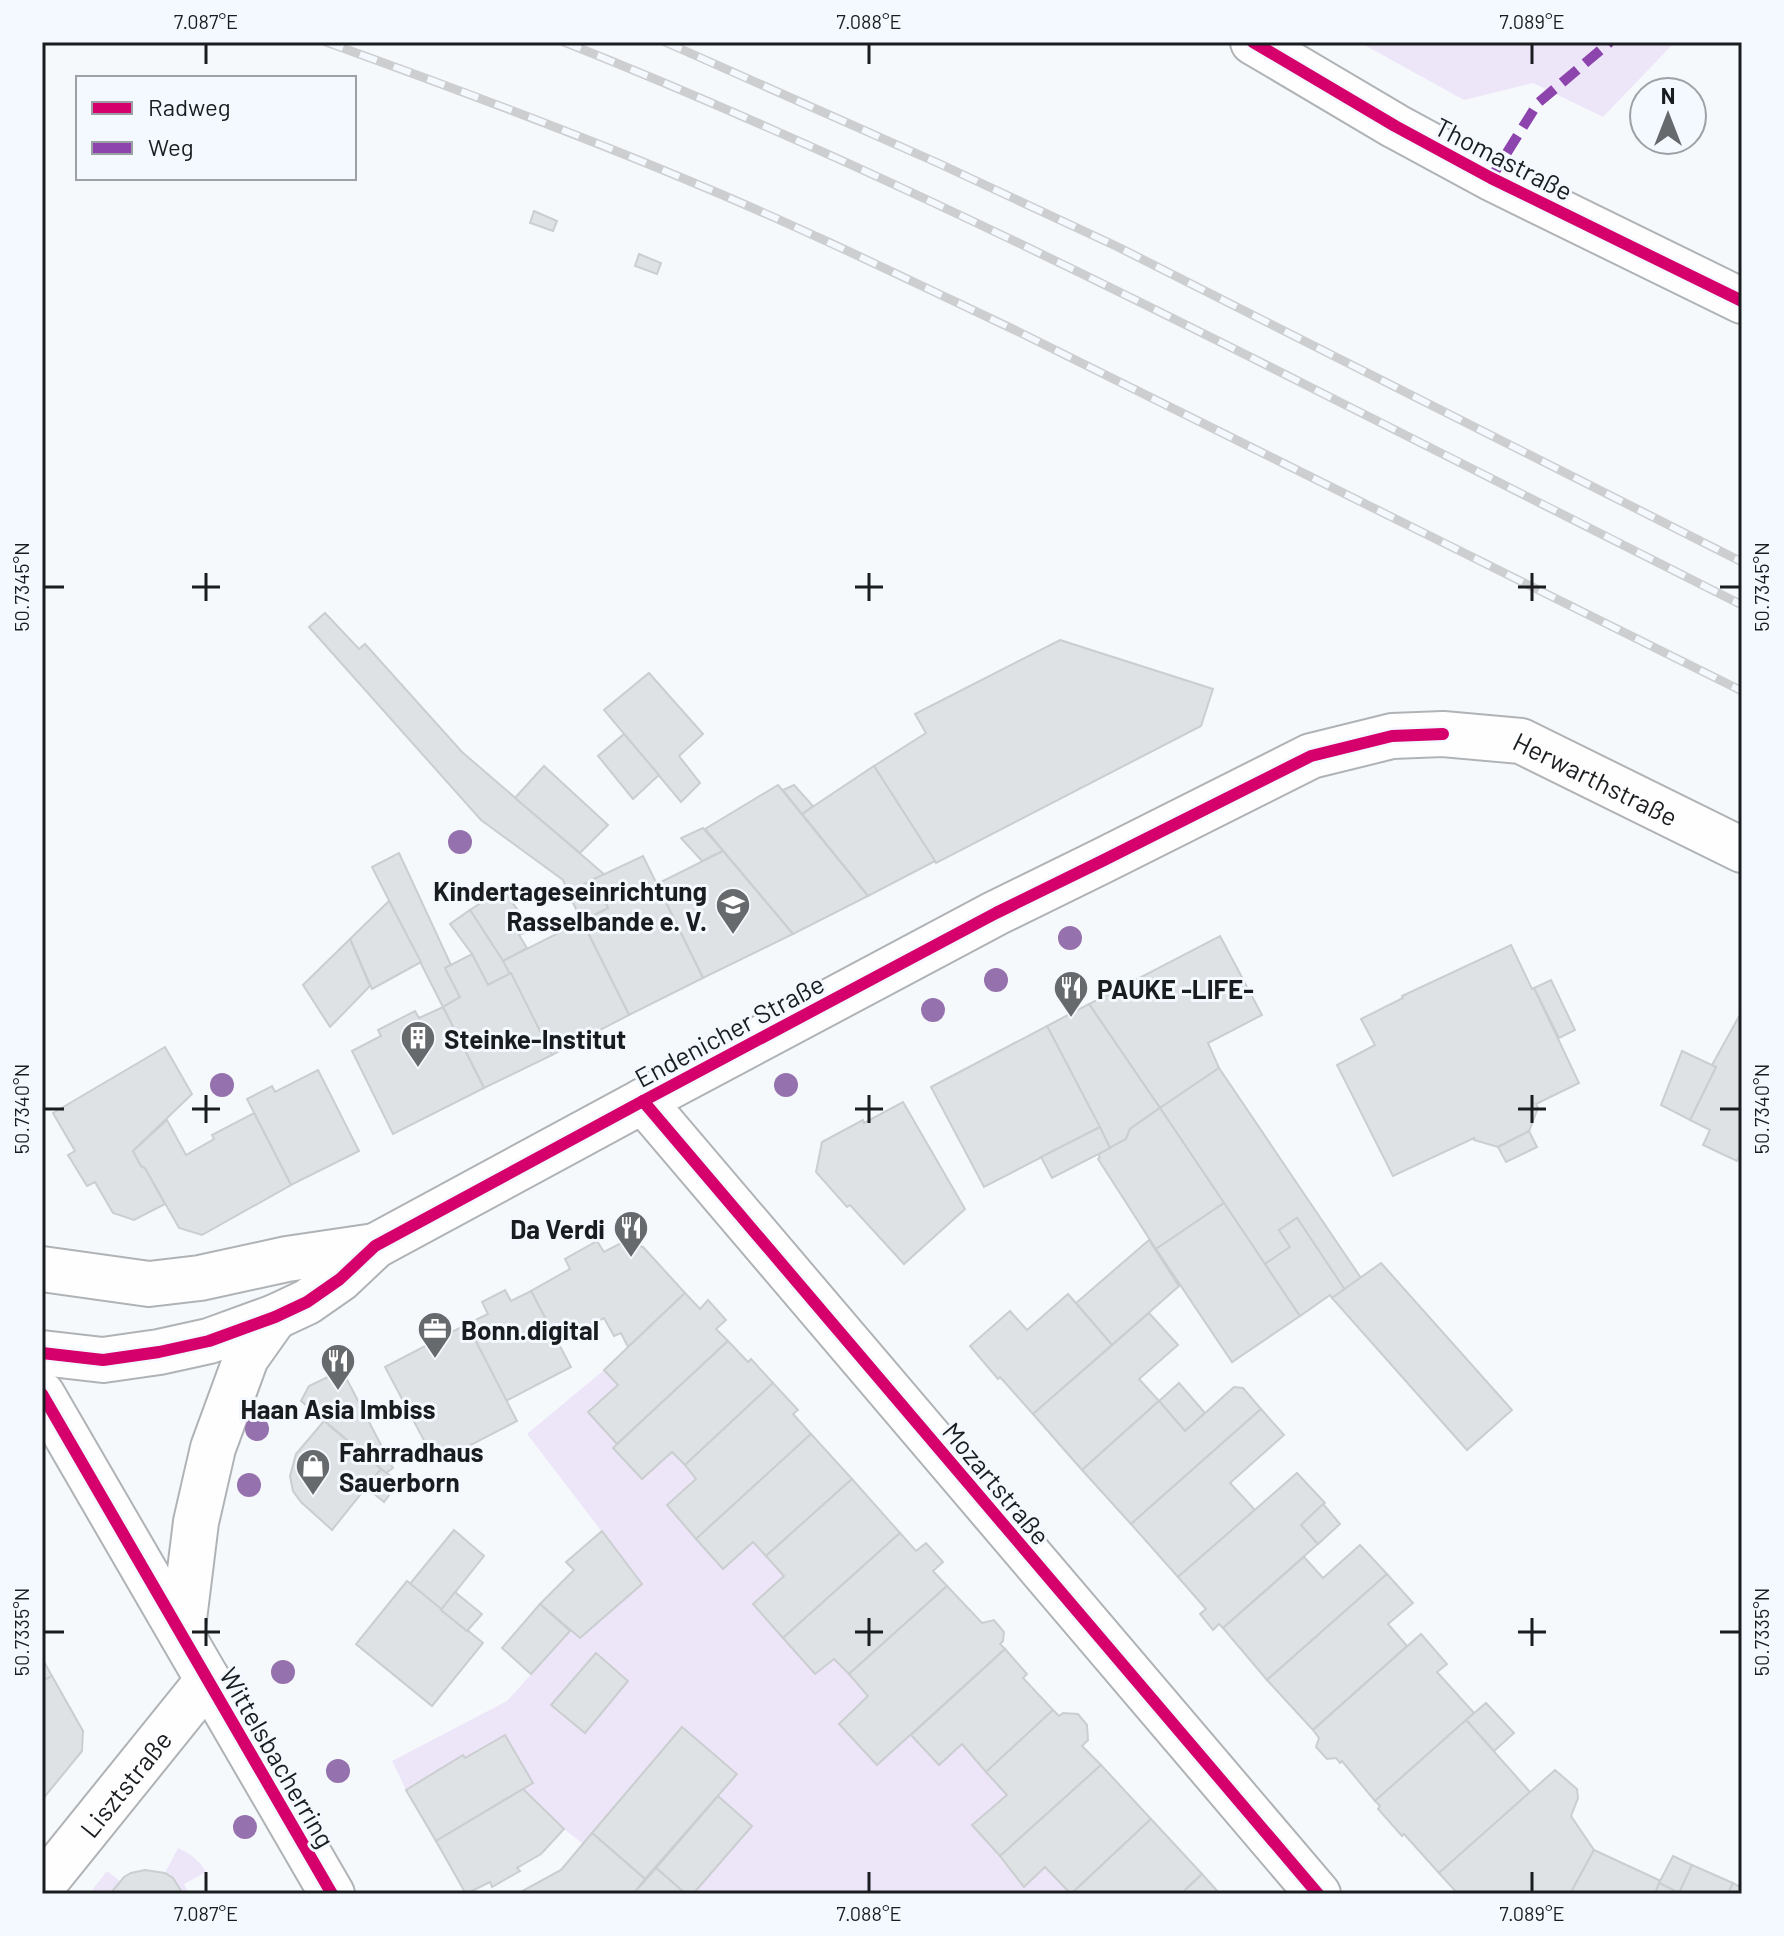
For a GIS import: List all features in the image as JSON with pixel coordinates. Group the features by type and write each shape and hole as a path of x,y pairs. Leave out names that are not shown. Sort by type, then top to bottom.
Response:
{"street":[{"name":"Thomastraße","path":"1253,42 1395,126 1491,178 1736,296"},
{"name":"Herwarthstraße","path":"1443,734 1521,741 1742,850"},
{"name":"Endenicher Straße","path":"42,1353 103,1360 159,1352 209,1341 275,1317 307,1302 340,1279 375,1246 996,913 1311,756 1392,736 1443,734"},
{"name":"Mozartstraße","path":"643,1101 1318,1894"},
{"name":"Endenicher Straße","path":"42,1269 149,1284 200,1278 287,1259 375,1246"},
{"path":"182,1635 196,1522 213,1448 246,1358 275,1317"},
{"name":"Wittelsbacherring","path":"42,1394 332,1894"},
{"name":"Lisztstraße","path":"42,1886 208,1680"}],"shaded area":[{"path":"1359,42 1675,42 1642,76 1628,76 1628,91 1603,117 1533,83 1464,100"},
{"path":"604,1370 618,1385 589,1412 617,1444 613,1448 672,1452 696,1479 667,1506 723,1569 753,1542 784,1576 753,1605 815,1674 834,1659 868,1696 839,1724 877,1765 911,1735 939,1765 962,1744 1007,1795 972,1825 1024,1886 1045,1867 1071,1894 693,1894 752,1826 718,1796 737,1773 682,1727 583,1844 523,1789 533,1783 505,1735 465,1758 463,1755 406,1790 392,1761 507,1701 570,1631 580,1638 642,1584 527,1434","holes":["596,1653 628,1681 585,1733 551,1705"]},
{"path":"178,1848 194,1858 206,1872 184,1884 189,1894 183,1894 173,1878 165,1873"},
{"path":"107,1871 120,1881 110,1894 89,1894"}],"building":[{"path":"534,211 557,221 553,231 530,223"},
{"path":"639,254 661,263 657,274 635,266"},
{"path":"325,613 359,649 365,644 462,752 605,875 568,893 563,880 481,820 309,627"},
{"path":"1060,640 1213,689 1201,726 936,863 874,766 926,733 915,714"},
{"path":"649,673 703,734 679,756 700,783 681,802 604,710"},
{"path":"624,734 659,775 633,799 598,756"},
{"path":"544,766 608,825 580,853 515,798"},
{"path":"874,766 935,861 868,896 802,814"},
{"path":"778,785 868,896 793,934 705,829"},
{"path":"794,785 813,806 802,814 783,790"},
{"path":"703,828 723,851 702,861 681,838"},
{"path":"723,851 793,934 703,978 657,884"},
{"path":"399,853 451,965 445,968 460,997 443,1007 372,867"},
{"path":"643,856 703,978 629,1015 582,921 608,908 594,879"},
{"path":"594,879 608,908 582,921 568,893"},
{"path":"502,889 532,929 519,935 527,948 503,961 470,910"},
{"path":"389,901 421,962 372,989 350,939"},
{"path":"470,910 511,973 488,985 472,954 450,924"},
{"path":"582,921 629,1015 552,1055 503,961"},
{"path":"1220,936 1262,1015 1208,1043 1219,1068 1160,1108 1089,1004"},
{"path":"350,939 370,986 330,1027 303,985"},
{"path":"1511,945 1579,1083 1536,1104 1538,1108 1529,1131 1498,1147 1474,1138 1393,1176 1337,1065 1375,1045 1361,1019 1402,996"},
{"path":"472,954 488,985 511,973 552,1055 484,1088 443,1007 460,997 445,968"},
{"path":"1551,980 1575,1030 1559,1038 1534,988"},
{"path":"1089,1004 1160,1108 1130,1129 1126,1139 1110,1148 1047,1026"},
{"name":"Steinke-Institut","path":"443,1007 484,1088 393,1134 352,1051 381,1036 378,1030 415,1011 419,1018"},
{"path":"1742,1011 1742,1152 1737,1161 1703,1145 1710,1130 1690,1120 1716,1067 1712,1065"},
{"path":"1047,1026 1100,1127 984,1187 931,1087"},
{"path":"165,1047 192,1094 133,1151 165,1204 134,1220 113,1213 95,1182 87,1186 68,1155 75,1151 53,1113"},
{"path":"1682,1051 1716,1067 1690,1120 1661,1105"},
{"path":"1219,1068 1361,1278 1345,1290 1297,1218 1279,1230 1290,1247 1265,1264 1160,1108"},
{"path":"318,1070 359,1151 291,1185 247,1099 272,1086 275,1092"},
{"path":"903,1102 965,1209 904,1264 816,1172 822,1142"},
{"path":"1160,1108 1224,1203 1156,1249 1098,1159 1098,1154 1126,1139 1130,1129"},
{"path":"254,1113 291,1185 202,1235 179,1228 133,1151 167,1120 186,1155 214,1139 212,1135"},
{"path":"1100,1127 1110,1148 1052,1178 1041,1157"},
{"path":"1529,1131 1537,1147 1506,1162 1498,1147"},
{"path":"1224,1203 1300,1316 1232,1362 1156,1249"},
{"path":"1297,1218 1345,1290 1332,1298 1330,1295 1300,1316 1265,1264 1290,1247 1279,1230"},
{"path":"1149,1240 1179,1286 1112,1345 1076,1303"},
{"path":"597,1241 604,1252 623,1242 643,1247 685,1293 628,1347 621,1333 614,1336 604,1318 558,1342 531,1291 570,1269 565,1259"},
{"path":"1381,1263 1512,1410 1467,1450 1332,1298"},
{"path":"505,1290 511,1301 531,1291 571,1367 506,1401 467,1324 488,1314 482,1302"},
{"path":"685,1293 700,1309 708,1300 726,1320 716,1329 728,1341 617,1444 588,1412 618,1385 604,1370"},
{"path":"1068,1294 1112,1345 1033,1414 970,1346 1010,1311 1027,1330"},
{"path":"1149,1313 1178,1345 1139,1379 1159,1401 1082,1470 1033,1414"},
{"path":"467,1324 517,1421 436,1463 385,1367"},
{"path":"728,1341 748,1362 751,1359 773,1383 685,1465 672,1452 642,1479 613,1448"},
{"path":"342,1370 393,1468 386,1473 301,1401 309,1386"},
{"path":"773,1383 798,1410 793,1414 811,1434 696,1539 667,1505 696,1479 685,1465"},
{"path":"1179,1383 1205,1413 1185,1431 1159,1401"},
{"path":"1234,1387 1243,1388 1261,1409 1131,1524 1082,1470 1159,1401 1185,1431"},
{"path":"1261,1409 1284,1435 1230,1483 1255,1510 1178,1577 1131,1524"},
{"path":"324,1421 381,1469 332,1530 301,1502 293,1491 290,1476 296,1454"},
{"path":"811,1434 852,1479 766,1556 753,1542 723,1569 696,1539"},
{"path":"381,1469 399,1482 384,1502 366,1487"},
{"path":"1297,1473 1325,1503 1301,1525 1318,1544 1223,1628 1219,1624 1213,1630 1200,1614 1206,1609 1178,1577"},
{"path":"852,1479 900,1533 783,1638 753,1604 784,1576 766,1556"},
{"path":"1323,1504 1340,1524 1318,1544 1301,1525"},
{"path":"454,1530 484,1556 441,1610 409,1585"},
{"path":"602,1531 642,1584 580,1638 540,1604 574,1570 566,1562"},
{"path":"900,1533 916,1551 926,1543 943,1562 933,1571 947,1586 849,1674 834,1659 815,1674 783,1638"},
{"path":"1360,1545 1387,1574 1267,1680 1223,1628 1304,1557 1323,1578"},
{"path":"1387,1574 1413,1603 1388,1624 1407,1646 1313,1730 1267,1680"},
{"path":"407,1581 483,1643 432,1706 356,1644"},
{"path":"947,1586 982,1623 994,1620 1004,1632 1000,1644 1005,1649 877,1765 839,1724 868,1696 849,1674"},
{"path":"455,1592 482,1614 467,1631 441,1610"},
{"path":"540,1604 570,1631 531,1674 502,1648"},
{"path":"1421,1634 1447,1664 1437,1672 1474,1713 1375,1801 1342,1761 1327,1759 1316,1747 1319,1738 1313,1730"},
{"path":"1005,1649 1027,1674 1023,1678 1053,1710 986,1772 962,1744 939,1765 911,1735"},
{"path":"596,1653 628,1681 585,1733 551,1705"},
{"path":"42,1658 52,1676 42,1681"},
{"path":"52,1676 83,1731 82,1751 42,1800 42,1681"},
{"path":"1486,1703 1514,1733 1494,1751 1466,1720"},
{"path":"1053,1710 1059,1716 1063,1713 1078,1714 1087,1725 1088,1740 1082,1746 1101,1765 1000,1856 972,1825 1007,1795 986,1772"},
{"path":"1466,1720 1530,1792 1439,1873 1378,1809 1380,1806 1375,1801"},
{"path":"682,1727 737,1774 645,1879 592,1833"},
{"path":"505,1735 533,1783 436,1841 406,1790 463,1755 465,1758"},
{"path":"1101,1765 1151,1819 1071,1894 1045,1867 1024,1887 1000,1856"},
{"path":"1555,1770 1577,1789 1578,1798 1571,1816 1594,1850 1570,1894 1458,1894 1439,1873"},
{"path":"523,1789 564,1829 541,1854 517,1868 520,1871 492,1887 490,1882 466,1894 436,1841"},
{"path":"718,1796 752,1826 693,1894 686,1894 656,1868"},
{"path":"1151,1819 1202,1874 1181,1894 1071,1894"},
{"path":"592,1833 645,1879 633,1894 517,1894 561,1870"},
{"path":"1594,1850 1661,1881 1655,1894 1570,1894"},
{"path":"1673,1856 1692,1865 1679,1893 1659,1883"},
{"path":"1692,1865 1733,1883 1728,1894 1655,1894 1659,1883 1679,1893"},
{"path":"656,1868 686,1894 633,1894"},
{"path":"145,1870 165,1873 173,1878 183,1894 110,1894 124,1877"},
{"path":"1202,1874 1220,1894 1181,1894"},
{"path":"1733,1883 1742,1888 1742,1894 1728,1894"}],"railway":[{"path":"326,42 606,147 820,238 1019,332 1742,691"},
{"path":"564,42 752,120 1029,248 1742,605"},
{"path":"665,42 1118,247 1742,562"}],"marked path":[{"path":"1491,178 1538,103 1610,42"}],"cycle path":[{"path":"1253,42 1395,126 1491,178 1742,301"},
{"path":"42,1353 103,1360 159,1352 209,1341 275,1317 307,1302 340,1279 375,1246 996,913 1311,756 1392,736 1443,734"},
{"path":"643,1101 1318,1894"},
{"path":"42,1394 332,1894"}],"place":[{"name":"Kindertageseinrichtung Rasselbande e. V.","path":"733,936"},
{"name":"PAUKE -LIFE-","path":"1071,1019"},
{"name":"Steinke-Institut","path":"418,1069"},
{"name":"Da Verdi","path":"631,1259"},
{"name":"Bonn.digital","path":"435,1360"},
{"name":"Haan Asia Imbiss","path":"338,1392"},
{"name":"Fahrradhaus Sauerborn","path":"313,1497"}]}
